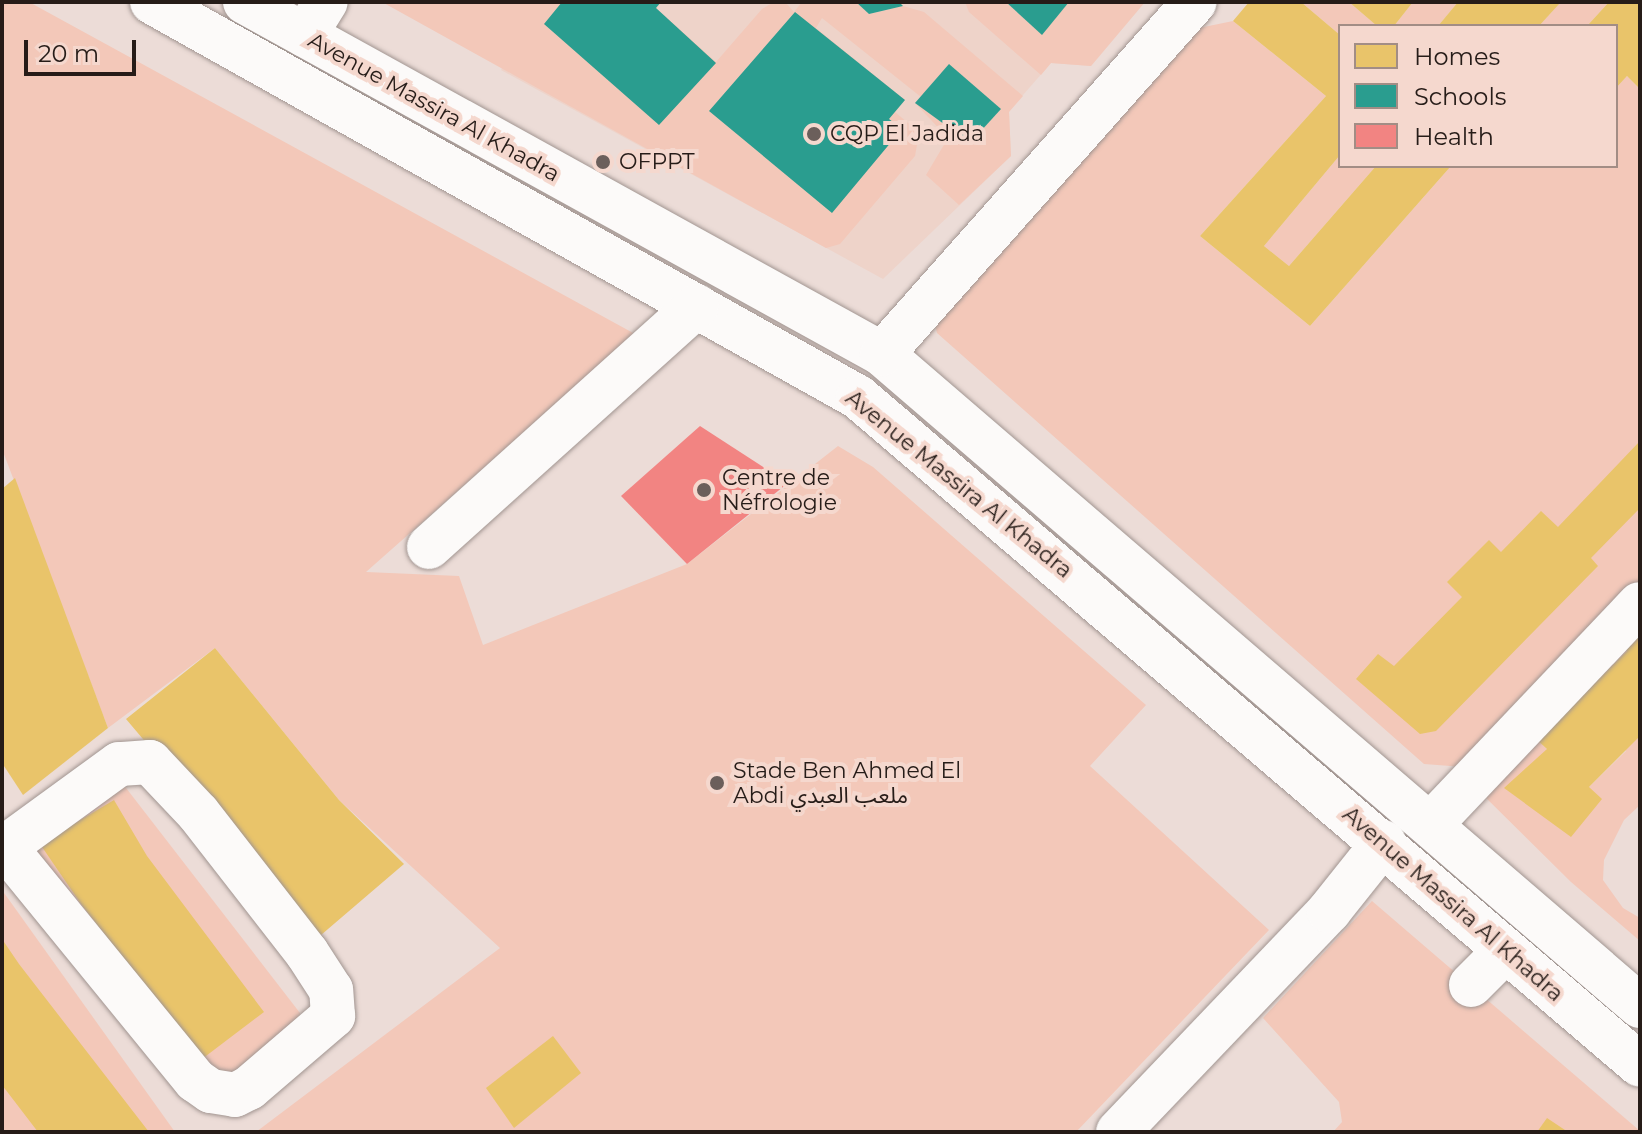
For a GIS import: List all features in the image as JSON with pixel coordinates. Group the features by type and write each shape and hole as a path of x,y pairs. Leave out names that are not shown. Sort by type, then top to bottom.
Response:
{"street":[{"name":"Avenue Massira Al Khadra","path":"152,2 858,397 1384,842 1504,952 1640,1065"},
{"name":"Avenue Massira Al Khadra","path":"245,2 316,18 882,354 1640,1006"},
{"path":"882,354 1195,2"},
{"path":"429,547 697,306"},
{"path":"1431,824 1640,604"},
{"path":"150,762 198,813 307,953 331,990 333,1016 249,1088 235,1095 211,1091 195,1080 4,845 119,764 150,762"},
{"path":"1118,1132 1329,911 1384,842"},
{"path":"1471,985 1504,952"}],"shaded area":[{"name":"Stade Ben Ahmed El Abdi ملعب العبدي","path":"2,2 29,2 635,334 366,572 459,576 483,645 687,564 838,446 873,467 1146,705 1090,766 1269,930 1076,1132 256,1132 500,948 339,800 215,648 108,728 2,449"},
{"name":"CQP El Jadida","path":"382,2 661,2 656,8 716,62 762,9 774,2 786,3 794,12 802,2 856,2 869,14 903,6 924,12 1023,96 1009,112 1011,156 959,205 926,175 948,138 915,103 921,97 822,18 816,28 905,100 895,112 914,128 917,145 915,156 840,244 826,248"},
{"name":"CQP El Jadida","path":"541,2 1145,2 1091,66 1051,63 1009,111 1011,156 883,279 501,70"},
{"path":"965,2 1006,2 1042,34 1069,2 1145,2 1091,66 1051,63 1041,75 969,12"},
{"path":"1301,2 1349,2 1375,24 1338,24 1338,33"},
{"path":"1413,2 1458,2 1440,24 1396,24"},
{"path":"1561,2 1609,2 1589,24 1541,24"},
{"path":"1233,21 1326,96 1200,236 1310,326 1449,168 1618,168 1618,86 1627,76 1640,89 1640,584 1464,767 1424,764 937,333 934,320 1199,28"},
{"path":"1338,157 1338,168 1374,168 1289,266 1264,246"},
{"path":"1640,618 1640,805 1624,820 1604,860 1603,880 1623,908 1640,918 1640,941 1571,882 1481,793","holes":["1580,701 1626,751 1589,787 1537,740"]},
{"path":"123,784 300,1013 300,1025 220,1083 34,850"},
{"path":"2,890 175,1132 2,1132"},
{"path":"1372,901 1640,1132 1333,1132 1342,1122 1339,1102 1263,1018"}],"building: Homes":[{"path":"1249,2 1301,2 1338,33 1338,157 1264,246 1289,266 1374,168 1449,168 1310,326 1200,236 1326,96 1233,21"},
{"path":"1349,2 1413,2 1396,24 1375,24"},
{"path":"1458,2 1561,2 1541,24 1440,24"},
{"path":"1609,2 1640,2 1640,89 1627,76 1618,86 1618,24 1589,24"},
{"path":"1640,441 1640,508 1591,558 1598,566 1436,731 1420,734 1356,679 1378,654 1394,666 1462,597 1447,582 1489,540 1501,552 1541,511 1558,527"},
{"path":"15,478 108,728 23,795 2,763 2,489"},
{"path":"1640,618 1640,736 1589,787 1602,799 1571,837 1504,788 1547,749 1537,740 1627,651 1616,640"},
{"path":"215,648 339,800 404,864 314,941 126,719"},
{"path":"114,800 147,856 264,1012 202,1059 81,904 40,844"},
{"path":"2,939 149,1132 38,1132 2,1085"},
{"path":"553,1036 581,1073 514,1128 486,1088"},
{"path":"1547,1118 1568,1132 1537,1132"}],"building: Schools":[{"path":"562,2 661,2 656,8 716,63 659,125 544,24"},
{"path":"856,2 899,2 903,6 869,14"},
{"path":"1006,2 1069,2 1042,35"},
{"path":"795,12 905,100 889,119 902,129 832,213 709,111"},
{"path":"949,64 1001,109 970,143 915,103"}],"building: Health":[{"name":"Centre de Néfrologie","path":"700,426 788,483 687,564 621,496"}],"place":[{"name":"CQP El Jadida","path":"814,134"},
{"name":"OFPPT","path":"603,162"},
{"name":"Centre de Néfrologie","path":"704,490"},
{"name":"Stade Ben Ahmed El Abdi ملعب العبدي","path":"717,783"}]}
